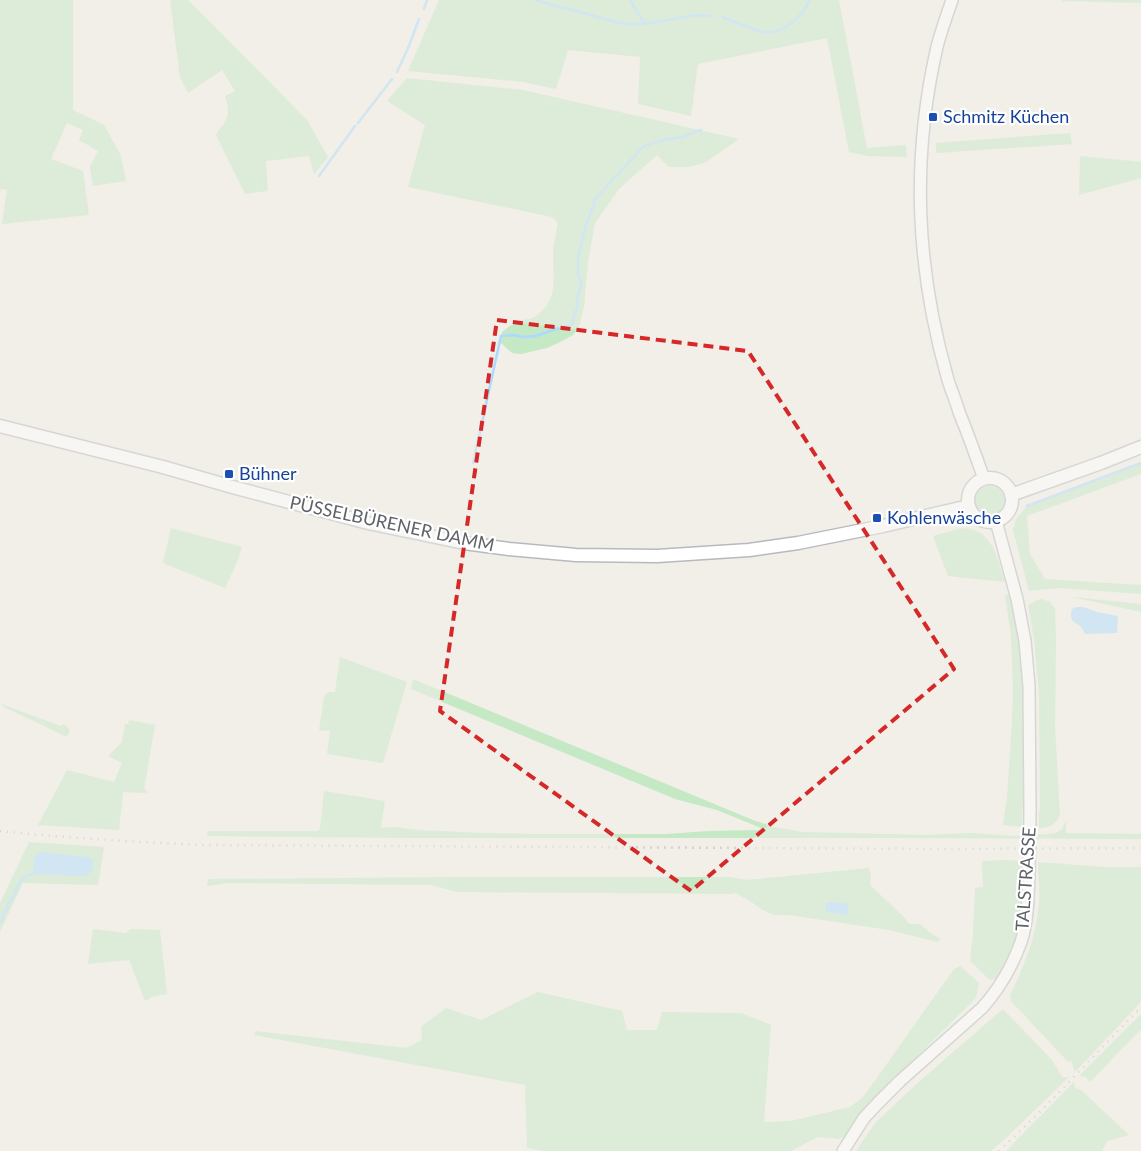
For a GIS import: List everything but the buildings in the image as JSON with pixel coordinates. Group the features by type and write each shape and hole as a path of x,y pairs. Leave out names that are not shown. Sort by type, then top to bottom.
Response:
{"main road":[{"name":"PÜSSELBÜRENER DAMM","path":"0,426 368,523 464,543 576,555 657,556 749,550 798,543 874,528 969,506"},
{"path":"1011,495 1101,464 1141,447"},
{"path":"991,478 1004,483 1011,495 1010,508 1002,518 996,521 989,522 976,517 969,506 968,499 972,487 984,479 991,478"}],"street":[{"path":"952,0 938,45 923,133 920,203 922,249 932,317 948,381 984,479"},
{"name":"TALSTRASSE","path":"843,1151 864,1118 878,1103 982,1008 994,994 1005,978 1021,941 1026,920 1029,877 1029,686 1025,641 996,521"}],"highlighted area":[{"path":"497,320 748,351 954,669 691,891 440,711"}],"green space":[{"path":"0,0 73,0 73,110 104,125 121,156 126,181 93,186 90,167 98,151 79,140 83,130 67,123 51,159 83,171 89,215 2,224 7,190 0,189"},
{"path":"170,0 188,0 307,120 328,157 314,174 309,156 266,161 268,191 245,194 216,135 228,115 225,96 235,91 222,70 188,93 180,77"},
{"path":"439,0 839,0 867,148 906,145 907,157 868,156 849,152 827,38 698,64 691,116 638,104 640,57 568,50 556,89 523,82 408,71"},
{"path":"1141,0 1141,3 1062,1"},
{"path":"407,78 523,90 739,139 706,162 690,167 669,167 657,155 619,189 595,223 588,262 584,306 579,328 573,335 547,348 521,354 512,353 501,343 502,332 514,324 536,316 547,305 553,292 553,253 558,223 552,217 408,187 425,125 387,101"},
{"path":"1070,133 1072,144 936,153 936,143"},
{"path":"1080,156 1141,162 1141,178 1079,195"},
{"path":"1141,462 1141,474 1027,516 1030,554 1045,579 1141,585 1141,594 1060,588 1029,591 1013,530 1016,519 1027,506"},
{"path":"990,486 1001,490 1005,501 1001,512 990,516 979,512 975,501 979,490"},
{"path":"171,528 242,547 225,588 163,563"},
{"path":"958,529 970,529 985,537 998,558 1005,582 948,576 933,536"},
{"path":"1010,594 1017,620 1023,672 1025,754 1022,827 1003,825 1007,797 1012,722 1011,636 1005,595"},
{"path":"1072,597 1141,604 1141,612"},
{"path":"1042,599 1050,602 1055,609 1055,726 1060,816 1051,825 1039,828 1039,693 1034,639 1028,605"},
{"path":"340,657 407,682 383,763 327,754 330,731 319,730 324,697 328,692 335,692"},
{"path":"413,679 774,827 803,832 927,835 971,833 1015,836 1056,833 1062,829 1066,821 1066,833 1141,834 1141,839 207,836 208,831 317,831 320,829 324,791 385,801 381,828 394,827 482,833 666,834 760,830 761,828 717,810 675,799 411,689"},
{"path":"1,704 61,726 64,724 69,729 67,737 4,707"},
{"path":"129,720 155,725 144,789 147,790 146,793 123,792 119,830 38,825 67,770 114,782 122,763 108,756 122,742 125,724 128,724"},
{"path":"29,842 104,847 98,885 23,883 0,932 0,903"},
{"path":"982,861 1022,861 1021,915 1011,953 998,978 990,980 970,961 975,888 983,887"},
{"path":"1038,862 1105,867 1141,867 1141,1002 1075,1072 1071,1060 1068,1062 1011,1001 1010,996 1025,962 1035,929 1039,899"},
{"path":"869,868 871,886 909,924 920,924 933,935 940,938 938,942 889,930 789,915 774,915 735,893 457,892 431,885 229,883 207,886 208,879 730,877 748,880"},
{"path":"93,929 126,933 131,929 160,930 167,994 154,996 145,1001 129,960 88,964"},
{"path":"960,966 979,983 976,998 861,1112 845,1136 839,1139 818,1137 791,1151 544,1151 527,1148 525,1085 254,1035 255,1031 407,1048 422,1040 421,1027 446,1008 481,1020 538,992 622,1011 627,1030 657,1030 662,1012 741,1013 771,1025 764,1122 791,1121 850,1107 862,1098 954,969"},
{"path":"1003,1009 1052,1060 1062,1077 1069,1077 1007,1137 991,1151 856,1151 875,1123 922,1079"},
{"path":"1141,1014 1141,1029 1090,1082 1086,1077 1079,1076"},
{"path":"1074,1082 1075,1088 1081,1090 1129,1135 1107,1141 1102,1151 1006,1151"}],"water":[{"path":"1077,607 1118,616 1117,633 1085,634 1081,627 1071,618 1072,609"},
{"path":"40,852 88,857 93,860 92,872 84,876 32,874 34,859"},
{"path":"826,903 846,903 848,913 846,915 825,911"}],"waterway":[{"path":"424,9 427,0"},
{"path":"535,0 624,24 645,24 696,15 713,16"},
{"path":"630,0 645,24"},
{"path":"723,17 755,30 772,32 785,27 797,18 810,0"},
{"path":"397,72 419,19"},
{"path":"358,123 392,79"},
{"path":"319,176 355,126"},
{"path":"473,463 501,336 535,336 572,324 581,286 578,275 578,258 594,200 643,147 701,130"},
{"path":"1027,506 1141,463"},
{"path":"0,922 18,885 26,876 32,874"}],"railway":[{"path":"0,831 101,840 203,845 942,849 1141,848"},
{"path":"999,1151 1042,1110 1141,1007"}],"place":[{"name":"Schmitz Küchen","path":"933,117"},
{"name":"Bühner","path":"229,474"},
{"name":"Kohlenwäsche","path":"877,518"}]}
